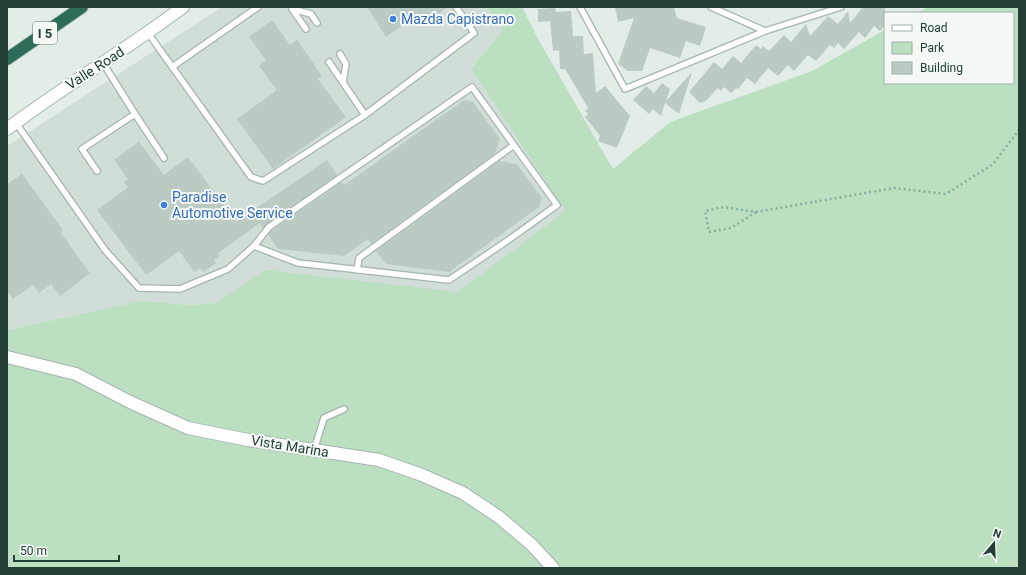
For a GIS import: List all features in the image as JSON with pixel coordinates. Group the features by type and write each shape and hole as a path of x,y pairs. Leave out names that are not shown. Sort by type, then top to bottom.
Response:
{"highway":[{"name":"I 5","path":"7,59 82,7"}],"street":[{"name":"Valle Road","path":"12,126 56,93 148,33 183,7"},
{"name":"Vista Marina","path":"7,357 76,374 130,402 188,428 248,440 379,460 422,475 463,493 505,522 532,545 553,568"}],"lane":[{"path":"172,67 258,7"},
{"path":"148,33 251,178 263,181 364,115 474,34 456,7"},
{"path":"580,7 624,89 765,31 841,7"},
{"path":"711,7 765,31"},
{"path":"291,8 311,14 317,23"},
{"path":"291,8 306,29"},
{"path":"340,54 346,64 343,82"},
{"path":"329,62 364,115"},
{"path":"102,63 164,158"},
{"path":"12,126 105,250 139,288 180,289 228,269 254,246 269,227 472,87 558,205 449,280 298,263 254,246"},
{"path":"97,171 82,149 135,114"},
{"path":"357,270 359,258 514,145"},
{"path":"314,450 324,418 344,408"}],"path":[{"path":"756,212 731,228 709,232 705,211 724,207 756,212 894,188 946,194 993,164 1019,130"}],"shaded area":[{"path":"222,7 487,7 503,30 471,69 565,211 458,293 266,270 216,303 189,305 141,301 7,330 7,146"}],"green space":[{"path":"487,7 522,7 538,39 613,169 670,122 812,71 884,31 884,84 1014,84 1014,12 919,12 928,7 1019,7 1019,568 7,568 7,330 141,301 189,305 216,303 266,270 458,292 565,211 471,69 503,30"}],"building":[{"name":"Mazda Capistrano","path":"367,7 448,7 425,23 418,14 386,37"},
{"path":"615,7 674,7 677,18 706,27 700,46 686,41 680,58 650,48 642,71 628,71 618,64 634,18 618,22"},
{"path":"863,7 885,7 884,26 880,31 874,26 865,38 859,32 844,49 838,43 834,48 830,45 816,61 808,55 794,71 788,65 778,76 768,68 755,84 747,78 738,89 736,88 731,93 724,87 721,91 718,88 706,101 700,103 689,92 714,62 722,69 733,56 741,63 756,45 761,49 763,46 769,51 784,35 791,42 806,24 810,36 828,16 838,24 848,11 850,23"},
{"path":"555,8 556,12 571,11 573,36 583,36 584,54 593,53 596,93 605,86 630,116 617,148 598,141 600,136 585,117 588,114 585,111 588,108 565,69 560,69 559,50 553,51 550,21 538,22 538,9"},
{"path":"272,20 290,45 297,40 322,76 318,79 346,117 273,169 237,119 277,90 259,66 266,60 249,37"},
{"path":"692,72 679,114 665,103 661,116 653,109 649,114 633,100 646,86 654,93 662,83 670,89 666,101"},
{"path":"464,100 473,102 500,139 495,154 371,244 368,239 344,256 278,249 268,235 272,230 342,182 344,185"},
{"name":"Paradise Automotive Service","path":"139,142 164,175 188,157 236,222 327,160 337,175 263,228 260,223 218,253 220,256 214,260 216,263 203,272 200,268 194,272 179,251 146,275 97,210 128,187 124,182 128,179 114,160"},
{"path":"499,161 517,164 542,198 539,207 449,272 386,264 376,251"},
{"path":"22,174 63,230 60,232 90,273 60,296 51,284 39,293 33,285 13,299 7,291 7,184"}],"place":[{"name":"Mazda Capistrano","path":"393,19"},
{"name":"Paradise Automotive Service","path":"164,205"}]}
